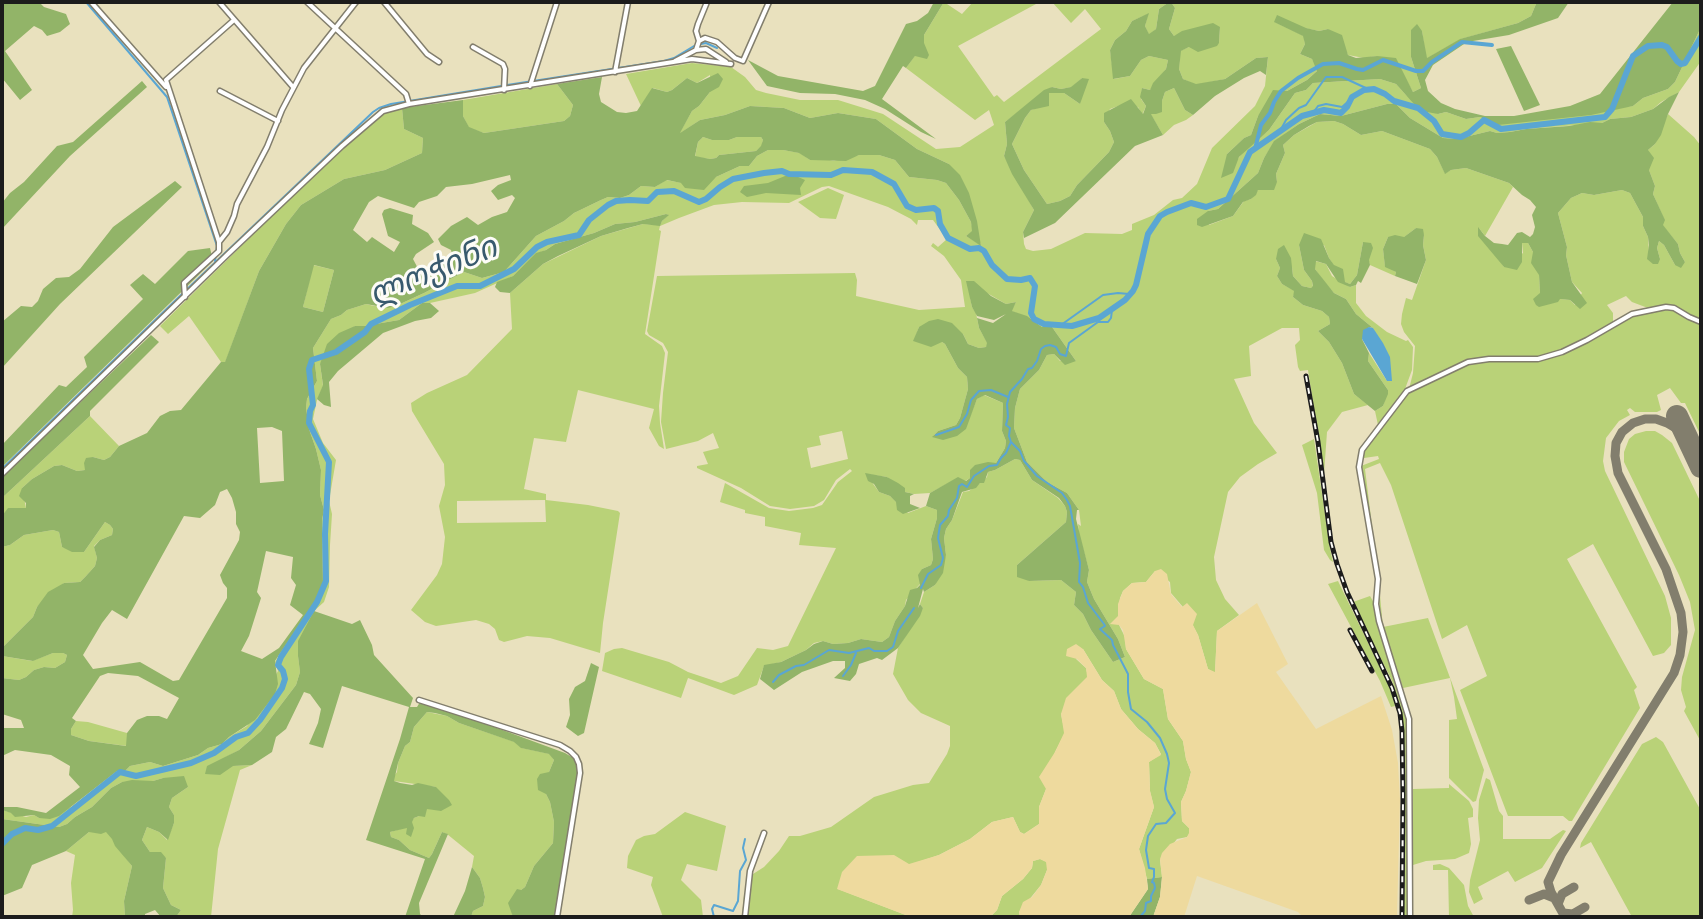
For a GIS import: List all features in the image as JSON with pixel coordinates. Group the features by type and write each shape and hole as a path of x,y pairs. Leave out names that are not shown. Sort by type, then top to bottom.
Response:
{"street":[{"path":"91,2 167,89"},
{"path":"219,2 293,87"},
{"path":"307,2 406,94 409,104"},
{"path":"219,242 227,232 237,204 267,147 293,87 308,61 356,2"},
{"path":"384,2 427,54 439,62"},
{"path":"530,86 557,2"},
{"path":"615,72 628,2"},
{"path":"696,50 699,41 696,31 707,2"},
{"path":"699,41 705,38 714,41 743,61 769,2"},
{"path":"185,293 184,283 216,255 219,242 166,80 234,20"},
{"path":"473,47 503,64 504,90"},
{"path":"2,474 185,293 377,115 409,104 692,59 731,64 706,49 696,50 672,62"},
{"path":"220,91 278,121"},
{"path":"1410,917 1409,719 1376,604 1378,579 1359,473 1362,450 1407,391 1468,362 1538,359 1562,352 1632,314 1666,307 1701,322"},
{"path":"419,700 560,745 576,757 580,773 557,917"},
{"path":"745,917 750,871 764,833"}],"green space":[{"path":"2,2 39,2 44,7 66,14 70,24 60,32 47,36 34,26 5,51 32,90 20,100 2,78"},
{"path":"934,2 944,2 924,35 929,55 927,59 915,56 906,68 903,66 882,99 936,139 865,100 767,86 748,60 778,76 863,91 875,86 906,24 928,13"},
{"path":"944,2 962,14 973,2 1034,2 1036,4 958,46 994,97 997,95 1004,102 1101,29 1085,9 1071,23 1052,2 1169,2 1159,9 1156,29 1149,35 1145,26 1148,14 1132,21 1115,40 1110,50 1114,79 1130,76 1141,60 1149,56 1168,60 1166,69 1150,90 1142,88 1141,99 1146,106 1142,115 1138,107 1121,105 1110,109 1104,122 1114,142 1109,152 1070,196 1047,204 1024,170 1012,144 1025,118 1031,110 1040,107 1049,93 1064,93 1080,104 1082,78 1072,87 1052,87 1005,122 1007,144 1004,156 1034,210 1023,232 1026,249 1033,251 1051,249 1085,233 1122,234 1132,230 1132,224 1182,198 1197,184 1212,148 1255,106 1265,86 1268,57 1256,58 1225,79 1196,85 1183,79 1179,69 1180,51 1219,43 1220,27 1174,36 1169,29 1175,8 1171,2 1536,4 1531,16 1518,23 1461,39 1426,59 1422,31 1412,46 1411,57 1421,88 1413,92 1405,78 1377,56 1364,58 1348,55 1328,29 1319,31 1275,22 1304,36 1305,44 1300,54 1312,59 1318,70 1258,116 1251,135 1227,154 1237,160 1269,130 1295,93 1306,90 1313,83 1380,79 1396,84 1406,95 1438,114 1446,112 1466,119 1480,117 1493,122 1633,106 1643,98 1668,89 1675,82 1701,27 1701,61 1679,92 1653,109 1602,123 1497,133 1490,131 1457,139 1443,138 1410,118 1396,104 1341,116 1320,114 1275,141 1258,173 1218,209 1208,211 1209,225 1233,216 1244,201 1251,199 1258,190 1277,182 1276,174 1285,153 1283,145 1317,122 1334,121 1361,135 1382,131 1430,149 1445,173 1466,168 1509,183 1513,187 1485,236 1479,228 1504,267 1523,253 1522,243 1528,243 1539,274 1540,293 1570,300 1575,305 1582,293 1572,282 1558,213 1571,198 1582,193 1594,195 1622,190 1630,193 1643,217 1649,253 1660,259 1659,241 1675,265 1685,262 1678,244 1662,225 1664,219 1653,194 1655,186 1649,170 1648,150 1655,144 1668,114 1701,146 1701,321 1671,305 1648,308 1626,296 1607,305 1613,313 1613,323 1562,350 1533,359 1465,361 1409,389 1415,346 1401,324 1406,298 1412,300 1426,260 1424,235 1416,228 1403,238 1388,237 1383,249 1385,266 1396,272 1395,276 1370,265 1363,242 1357,275 1350,284 1344,282 1324,245 1299,245 1304,270 1312,281 1311,288 1302,286 1293,276 1292,267 1276,259 1280,268 1277,276 1282,284 1295,291 1293,297 1329,317 1330,324 1318,331 1342,363 1354,394 1368,405 1342,412 1327,432 1324,474 1308,370 1300,371 1298,367 1295,345 1300,340 1299,328 1282,328 1249,346 1251,376 1234,379 1254,423 1277,453 1240,477 1228,492 1214,557 1216,580 1225,599 1239,615 1217,631 1215,673 1208,669 1198,635 1183,607 1171,593 1170,582 1155,571 1146,582 1132,583 1123,591 1118,616 1126,649 1144,679 1163,689 1168,719 1183,741 1191,772 1181,802 1182,821 1190,833 1177,839 1160,860 1162,877 1147,879 1139,849 1154,807 1149,762 1161,754 1155,743 1121,709 1114,691 1102,680 1083,649 1076,659 1086,668 1088,677 1061,714 1065,733 1055,752 1039,807 1039,824 1024,834 1013,817 992,822 970,839 939,855 838,889 911,917 742,917 744,895 753,874 764,867 789,836 831,827 874,797 929,783 947,754 950,726 921,713 908,700 893,674 898,648 923,608 920,604 924,592 935,585 946,555 946,529 963,492 980,483 988,472 1015,459 1020,460 1032,480 1065,506 1066,522 1017,565 1029,581 1061,580 1076,592 1074,605 1113,662 1125,657 1087,582 1089,570 1079,534 1079,510 1067,493 1047,482 1027,462 1014,428 1020,389 1039,370 1047,355 1054,354 1060,361 1076,361 1052,327 1042,327 1032,319 1011,311 1016,302 1006,304 987,293 970,297 979,328 988,344 986,347 968,344 963,334 919,327 914,341 945,344 958,368 967,377 968,389 956,425 933,436 968,421 977,399 984,395 1003,403 1002,431 1006,441 996,463 965,481 958,478 930,493 905,492 887,477 866,474 879,492 890,496 908,513 926,506 937,510 931,539 931,565 922,569 920,584 906,600 889,637 882,642 861,639 848,643 814,643 781,662 764,666 757,685 734,695 688,678 681,698 602,671 605,653 622,648 669,662 721,683 738,676 757,648 773,650 788,646 836,548 799,545 801,533 765,526 765,517 745,513 745,510 720,502 725,483 769,508 789,511 822,505 838,482 852,471 850,469 836,480 824,500 814,506 790,509 770,506 741,488 697,468 708,464 703,452 719,448 713,433 698,441 666,449 661,422 668,352 663,343 647,331 657,276 855,273 856,296 919,310 965,307 961,280 944,256 931,246 933,243 938,247 947,239 933,220 918,220 917,225 888,207 829,186 789,203 714,205 679,218 660,226 645,334 662,346 665,353 659,406 664,449 649,428 654,409 578,390 566,442 534,438 524,489 546,494 546,500 620,513 600,653 550,638 527,636 504,642 499,640 495,629 489,624 476,620 436,626 425,622 411,610 442,564 445,537 439,506 445,485 444,464 412,411 411,403 467,375 512,329 510,293 543,264 601,236 643,224 660,225 668,215 615,224 555,244 536,254 513,276 475,293 422,303 399,320 355,326 320,364 323,386 313,419 323,443 336,460 329,501 332,514 329,587 324,602 314,611 298,656 300,672 296,685 261,731 226,757 233,766 252,765 240,770 218,849 211,917 176,917 181,910 171,905 163,888 166,858 150,852 142,840 147,827 167,840 174,823 169,807 172,798 188,787 163,778 122,782 111,788 92,807 59,827 2,819 2,810 39,818 71,807 117,771 150,762 163,766 198,755 222,744 247,726 278,671 275,662 323,583 321,470 306,407 317,381 313,348 331,319 366,304 398,305 464,272 482,278 504,272 536,236 601,200 620,198 641,186 655,187 666,180 682,183 716,177 740,166 749,166 757,156 768,150 800,153 810,160 834,161 859,155 879,155 895,160 909,177 946,183 971,222 973,231 966,236 981,245 949,164 917,149 876,119 838,113 810,118 784,108 750,106 700,120 679,134 692,111 710,92 710,75 697,83 687,78 667,92 653,88 641,106 626,74 692,63 731,67 756,90 800,100 838,100 883,114 936,149 960,147 994,125 989,110 975,120 906,68 924,43 924,35","holes":["842,431 848,459 811,468 807,448 821,445 819,436","545,500 546,522 457,523 457,501"]},
{"path":"1169,2 1175,8 1169,29 1174,36 1213,23 1220,27 1217,46 1198,52 1189,47 1181,51 1179,69 1183,79 1196,84 1225,79 1256,58 1268,57 1266,75 1260,71 1244,78 1215,96 1193,115 1185,110 1174,88 1165,92 1162,112 1151,114 1163,135 1135,146 1055,223 1024,238 1023,232 1034,210 1004,156 1007,144 1005,122 1044,90 1071,87 1082,78 1089,79 1080,104 1064,93 1049,93 1049,106 1031,110 1012,144 1024,170 1047,204 1070,196 1109,152 1114,142 1104,122 1104,113 1131,99 1143,114 1146,106 1140,97 1142,88 1150,90 1166,69 1168,60 1149,56 1141,60 1130,76 1113,79 1110,50 1115,40 1132,21 1149,13 1145,26 1149,34 1156,29 1159,9"},
{"path":"1535,2 1569,2 1558,18 1509,35 1467,42 1433,65 1425,80 1428,91 1441,103 1485,116 1514,116 1570,106 1600,94 1673,2 1701,2 1701,27 1675,82 1668,89 1643,98 1633,106 1591,115 1498,125 1480,117 1466,119 1446,112 1427,112 1414,104 1396,84 1380,79 1313,83 1306,90 1295,93 1269,130 1239,157 1233,173 1221,178 1227,154 1251,135 1273,90 1287,91 1317,71 1312,59 1300,54 1305,44 1303,36 1274,22 1277,15 1306,28 1319,31 1328,29 1342,35 1348,55 1356,58 1396,58 1413,92 1421,88 1411,57 1411,30 1417,24 1422,31 1427,58 1460,39 1518,23 1531,16"},
{"path":"1511,46 1540,105 1524,111 1496,49"},
{"path":"718,73 723,79 719,87 692,111 680,133 700,120 750,106 784,108 810,118 838,113 876,119 917,149 949,164 960,175 969,193 981,246 966,236 972,231 971,222 946,183 909,177 895,160 879,155 859,155 846,161 810,160 799,153 768,150 757,156 749,166 740,166 716,177 704,190 685,188 681,183 667,180 655,187 641,186 620,198 601,200 536,236 504,272 482,278 464,272 398,305 388,308 366,304 331,319 313,348 317,381 306,407 321,470 323,583 315,601 275,661 278,684 275,694 255,720 222,744 163,766 150,762 117,771 59,816 50,819 34,815 15,817 2,810 2,807 17,807 46,813 80,787 69,775 70,766 51,755 15,750 2,756 2,728 24,728 21,720 2,714 2,678 19,680 34,670 55,668 65,662 67,655 53,653 33,661 2,656 2,648 33,617 48,592 64,583 80,582 86,576 95,566 97,558 94,547 100,540 112,535 113,529 105,522 84,552 72,552 62,547 59,532 53,530 24,535 2,547 2,516 8,508 26,508 26,503 19,496 22,488 54,466 85,470 86,458 104,460 110,457 119,446 147,433 160,416 181,410 221,362 225,362 259,271 286,224 301,205 344,179 385,170 422,153 423,138 404,129 402,108 463,100 463,116 469,127 484,133 564,121 570,116 573,105 557,84 602,77 601,102 617,112 626,113 637,111 652,88 667,92 687,78 697,83","holes":["703,137 712,140 761,137 763,140 756,151 710,159 695,156 698,142","510,175 511,180 491,191 498,200 512,195 515,198 507,212 478,225 467,217 451,226 438,239 441,245 451,250 453,257 423,278 413,259 434,242 428,233 412,224 413,215 390,208 384,210 382,214 388,236 400,242 394,252 372,237 367,242 353,230 369,202 378,196 414,208 419,202 437,196 446,187","314,265 334,270 323,312 303,307","272,427 282,431 284,481 260,483 257,428","227,489 236,512 239,540 220,575 227,588 227,598 179,680 173,681 140,662 93,669 83,655 102,623 112,610 127,619 184,516 200,518 215,505 220,492","266,551 293,557 291,578 296,585 290,605 303,615 279,648 262,659 241,651 261,598 257,592","108,673 138,676 179,698 167,719 147,716 137,720 127,733 126,746 71,735 76,721 72,718 100,676"]},
{"path":"142,81 147,87 70,156 2,229 2,203 10,193 57,146 73,142"},
{"path":"557,84 573,105 570,116 564,121 484,133 469,128 463,116 463,100"},
{"path":"1174,88 1185,110 1193,115 1163,135 1150,113 1162,101 1165,92"},
{"path":"1679,92 1661,135 1648,150 1654,158 1649,170 1655,186 1653,194 1665,220 1663,225 1678,244 1685,262 1681,268 1675,265 1659,241 1658,264 1647,259 1649,245 1643,217 1630,193 1622,190 1594,195 1582,193 1571,198 1558,213 1572,282 1587,303 1580,309 1570,300 1560,299 1539,307 1536,305 1533,299 1540,293 1539,275 1531,263 1533,252 1528,243 1522,243 1522,262 1517,270 1504,267 1478,236 1478,227 1494,243 1508,245 1517,233 1522,232 1530,237 1535,227 1532,215 1536,207 1530,200 1509,183 1466,168 1445,174 1430,149 1382,131 1361,135 1334,121 1309,126 1283,145 1285,153 1276,174 1274,190 1258,190 1251,199 1243,202 1233,216 1202,227 1197,225 1197,219 1208,211 1218,209 1258,173 1274,141 1320,114 1341,116 1396,104 1410,118 1443,138 1457,139 1490,131 1497,133 1602,123 1631,117 1653,109"},
{"path":"402,108 404,129 423,138 422,153 385,170 344,179 301,205 286,224 259,271 225,363 221,362 189,316 168,334 160,326 376,118"},
{"path":"703,137 729,140 761,137 763,140 756,151 710,159 695,157 698,142"},
{"path":"785,176 805,180 800,188 801,195 766,193 747,197 740,192 744,186 768,183"},
{"path":"175,181 182,187 60,304 2,368 2,322 21,306 32,307 43,289 56,278 69,277 80,269 113,227"},
{"path":"828,188 844,195 836,219 820,218 798,202"},
{"path":"669,215 660,226 643,224 628,228 601,236 558,256 543,264 510,293 500,292 495,287 497,282 513,276 536,253 555,244 615,224"},
{"path":"1416,228 1423,229 1426,260 1417,284 1395,276 1396,272 1385,267 1383,249 1388,237 1404,237"},
{"path":"1304,233 1321,239 1329,258 1334,265 1343,269 1345,282 1350,284 1357,275 1363,242 1371,243 1373,248 1370,265 1361,283 1358,281 1356,285 1350,287 1338,282 1326,264 1316,261 1315,269 1334,293 1346,299 1356,314 1373,328 1369,327 1362,339 1369,353 1368,361 1388,390 1383,406 1375,411 1354,394 1342,363 1318,331 1330,324 1329,317 1322,311 1303,305 1293,297 1294,291 1282,284 1277,276 1280,268 1276,259 1278,249 1284,245 1291,258 1293,276 1302,286 1313,286 1304,270 1299,245"},
{"path":"210,248 213,261 2,467 2,445 59,385 66,387 87,367 84,357 143,299 130,285 143,274 155,284 188,251"},
{"path":"1315,261 1326,264 1332,276 1350,287 1356,285 1356,303 1366,316 1387,332 1408,340 1413,347 1412,370 1405,389 1378,425 1375,411 1383,406 1388,390 1368,361 1369,353 1387,381 1373,328 1356,314 1346,299 1334,293 1324,282 1315,269"},
{"path":"313,265 334,270 323,312 303,307"},
{"path":"966,281 974,281 1006,304 1016,302 1012,311 1027,316 1042,327 1052,327 1076,361 1065,365 1054,354 1047,355 1039,370 1020,389 1014,428 1027,462 1047,482 1067,493 1079,510 1076,519 1089,570 1087,582 1125,657 1113,662 1074,605 1076,592 1061,580 1029,581 1017,577 1017,565 1066,522 1067,512 1059,498 1032,480 1020,460 1015,459 988,472 984,483 976,488 962,492 946,529 943,573 935,585 924,592 923,589 918,608 920,604 923,608 920,616 898,648 882,660 877,658 859,664 850,681 834,678 845,668 845,661 833,661 802,672 774,690 760,679 764,665 781,662 823,641 833,644 861,639 882,642 889,637 910,590 920,585 918,575 931,565 933,559 931,539 937,510 926,506 930,493 958,477 966,481 975,465 996,463 1005,448 1003,403 985,395 977,399 966,429 957,436 943,440 932,437 938,431 956,425 968,389 967,377 942,342 931,347 913,341 919,327 938,319 952,323 968,344 986,347 977,318 993,323 1006,314 994,320 977,316"},
{"path":"422,303 430,303 439,311 431,318 383,333 329,382 331,407 317,399 323,385 320,364 327,344 339,333 355,326 399,320"},
{"path":"1670,308 1701,324 1701,436 1685,403 1681,403 1670,388 1657,395 1661,410 1627,410 1630,415 1619,421 1606,438 1603,461 1665,596 1671,618 1671,645 1664,653 1653,656 1593,544 1567,559 1637,687 1634,690 1640,708 1572,821 1563,816 1508,816 1460,690 1487,676 1467,625 1442,639 1391,485 1380,463 1365,469 1376,558 1361,466 1379,459 1378,456 1364,458 1362,453 1406,393 1468,363 1529,361 1554,356 1587,342 1634,314"},
{"path":"151,335 159,342 90,411 90,416 2,498 2,477"},
{"path":"90,416 119,446 110,457 104,460 93,457 85,470 54,466 22,488 26,508 2,516 2,498"},
{"path":"1646,431 1655,431 1672,443 1701,503 1701,742 1684,711 1686,707 1681,690 1695,630 1690,602 1624,462 1629,439"},
{"path":"1314,439 1333,562 1324,550 1317,493 1302,445"},
{"path":"865,473 887,477 898,483 905,488 905,492 914,494 910,496 910,504 920,508 903,514 897,510 896,502 890,496 879,492 868,481"},
{"path":"105,522 113,529 112,535 94,546 95,566 80,582 64,583 37,607 33,617 2,648 2,547 24,535 53,530 59,532 62,547 84,552"},
{"path":"1338,581 1390,688 1395,706 1391,707 1328,584"},
{"path":"1379,585 1383,627 1378,596"},
{"path":"1370,596 1407,720 1408,917 1404,917 1403,720 1393,683 1353,602"},
{"path":"314,611 352,624 360,620 374,655 413,698 410,707 417,707 420,702 575,759 578,773 556,917 513,917 508,903 517,889 525,887 534,866 553,843 554,822 550,802 546,794 538,790 537,779 540,774 549,772 554,760 549,754 521,748 514,742 435,713 427,712 414,727 410,742 398,763 394,781 436,787 452,805 441,811 427,809 425,817 414,818 411,837 406,834 407,828 390,832 391,837 410,850 429,858 442,832 448,834 419,903 423,917 405,917 425,859 366,840 409,707 342,686 323,748 309,744 321,709 310,694 304,692 286,729 276,737 272,752 252,765 233,766 220,775 205,774 207,766 239,750 261,731 296,685 300,672 298,641"},
{"path":"1428,618 1484,770 1476,801 1473,802 1449,778 1449,720 1457,719 1450,678 1403,688 1383,627"},
{"path":"53,653 67,655 65,662 55,668 34,670 19,680 2,678 2,656 32,661"},
{"path":"591,663 599,667 584,733 578,736 566,727 570,715 569,699 575,687 585,681"},
{"path":"427,712 447,716 515,742 522,748 550,754 554,760 546,794 554,822 553,843 534,866 521,890 513,917 471,917 473,911 483,906 485,897 480,878 472,867 474,856 447,834 442,832 429,858 391,837 390,832 407,827 419,816 436,787 394,781 398,763 410,742 414,727"},
{"path":"76,721 127,733 127,746 89,741 71,735"},
{"path":"1656,737 1663,742 1701,811 1701,917 1632,917 1591,842 1580,848 1642,744"},
{"path":"184,776 188,787 172,798 169,807 174,823 168,840 147,827 142,840 150,852 161,852 166,858 163,888 171,905 181,910 176,917 161,917 155,910 145,914 145,917 125,917 124,901 132,866 106,832 89,832 66,851 32,865 22,888 2,896 2,819 59,827 92,807 111,788 122,782"},
{"path":"1486,778 1490,780 1503,816 1503,839 1550,839 1566,831 1542,868 1515,882 1508,871 1478,887 1483,899 1474,904 1469,892 1470,880 1480,840 1479,800"},
{"path":"1449,784 1469,801 1473,809 1473,817 1468,818 1469,853 1455,859 1413,865 1413,789 1449,788"},
{"path":"685,812 726,826 717,871 687,864 681,880 701,900 703,917 663,917 651,885 653,877 627,868 628,856 636,840 655,834"},
{"path":"107,826 132,866 124,901 125,917 72,917 71,883 75,855 66,851 89,832"},
{"path":"1040,859 1047,862 1047,870 1041,885 1019,912 1020,917 990,917 997,910 1002,896 1023,879 1032,868 1033,861"},
{"path":"1433,865 1449,868 1464,885 1468,906 1474,917 1449,917 1448,870 1433,870"},
{"path":"472,867 483,888 483,906 473,911 471,917 453,917 465,891"},
{"path":"1162,877 1160,897 1153,917 1129,917 1148,889 1147,879"}],"sand":[{"path":"1161,569 1167,574 1171,594 1182,607 1187,603 1197,614 1193,625 1208,669 1215,672 1217,631 1257,603 1288,664 1276,672 1316,729 1381,696 1398,763 1397,917 1303,917 1298,912 1197,876 1184,917 1153,917 1160,897 1162,853 1170,844 1187,837 1189,833 1189,828 1182,821 1181,802 1191,772 1183,741 1168,719 1163,689 1144,679 1126,649 1123,630 1119,625 1110,624 1118,616 1123,591 1132,583 1146,582 1155,571"},
{"path":"1076,644 1083,649 1102,680 1114,691 1121,709 1155,743 1161,755 1149,762 1154,807 1139,849 1148,889 1129,917 1020,917 1023,902 1032,897 1041,885 1047,870 1046,862 1040,859 1033,861 1032,868 1023,879 1002,896 997,910 990,917 911,917 837,889 842,872 857,856 894,855 909,864 939,855 970,839 992,822 1013,817 1024,834 1039,824 1039,807 1046,789 1039,777 1064,733 1061,714 1066,698 1087,677 1086,668 1077,659 1066,656 1067,649"}],"water":[{"path":"1373,328 1390,357 1392,381 1387,381 1362,339 1363,330"}],"waterway":[{"path":"86,2 167,97 217,246 215,261"},
{"name":"ლოჭინი","path":"2,844 12,834 25,828 38,830 52,826 120,772 136,776 191,763 214,753 236,737 248,733 282,688 285,679 278,665 281,657 317,602 326,581 329,462 309,423 313,405 309,369 312,360 336,352 365,332 371,324 410,305 457,286 480,286 514,269 537,247 579,235 589,220 616,201 648,201 657,192 674,191 699,202 733,179 764,173 782,171 789,174 831,175 843,170 872,172 894,184 907,206 916,210 934,208 938,211 940,224 948,238 970,249 984,251 992,265 1007,279 1030,278 1035,286 1031,313 1034,319 1044,324 1072,326 1099,318 1133,291 1148,234 1160,216 1191,203 1206,207 1228,199 1250,152 1302,116 1324,110 1341,113 1352,97 1364,90 1374,89 1394,101 1418,108 1434,121 1442,134 1461,137 1484,120 1501,129 1605,117 1612,109 1633,56 1648,46 1662,45 1677,61 1685,63 1701,37"},
{"path":"1255,149 1261,125 1281,91 1323,64 1339,63 1363,70 1383,60 1423,71 1462,42 1492,45"},
{"path":"507,85 664,61 706,43 717,48"},
{"path":"1279,133 1286,120 1306,105 1326,77 1342,77 1368,89"},
{"path":"2,469 373,112 391,104 501,86"},
{"path":"1313,113 1318,106 1342,107 1351,99"},
{"path":"1061,325 1103,295 1129,294"},
{"path":"1112,310 1108,322 1098,322 1069,343 1066,356 1050,345 1041,349 1032,368 1010,392 1006,425 1010,428 1011,442 1024,461 1037,476 1062,493 1070,506 1080,563 1079,582 1088,603 1105,626 1100,629 1112,640 1128,674 1131,709 1160,738 1167,754 1169,763 1165,789 1175,813 1166,823 1156,824 1148,836 1146,850 1149,868 1154,869 1152,882 1155,888 1151,901 1146,903 1140,917"},
{"path":"936,435 959,427 971,400 979,391 991,390 1008,397"},
{"path":"921,588 928,574 941,565 940,525 957,498 959,486 967,487 974,476 989,466 997,465 1011,442"},
{"path":"773,682 779,675 829,650 849,653 869,648 887,651 893,647 898,631 914,608"},
{"path":"843,676 856,653"},
{"path":"714,917 714,905 733,911 738,901 740,871 746,860 743,848 745,839"}],"taxiway":[{"path":"1565,917 1548,882 1561,855 1674,673 1683,632 1681,613 1666,569 1618,473 1616,443 1622,432 1633,423 1645,419 1667,423 1682,432 1689,441"},
{"path":"1558,904 1562,894 1574,887"},
{"path":"1529,900 1544,894 1554,898"},
{"path":"1563,913 1573,914 1585,907"}],"runway":[{"path":"1677,416 1701,467"}],"railway":[{"path":"1306,376 1337,564 1400,713 1402,917"},
{"path":"1350,630 1372,671"}]}
